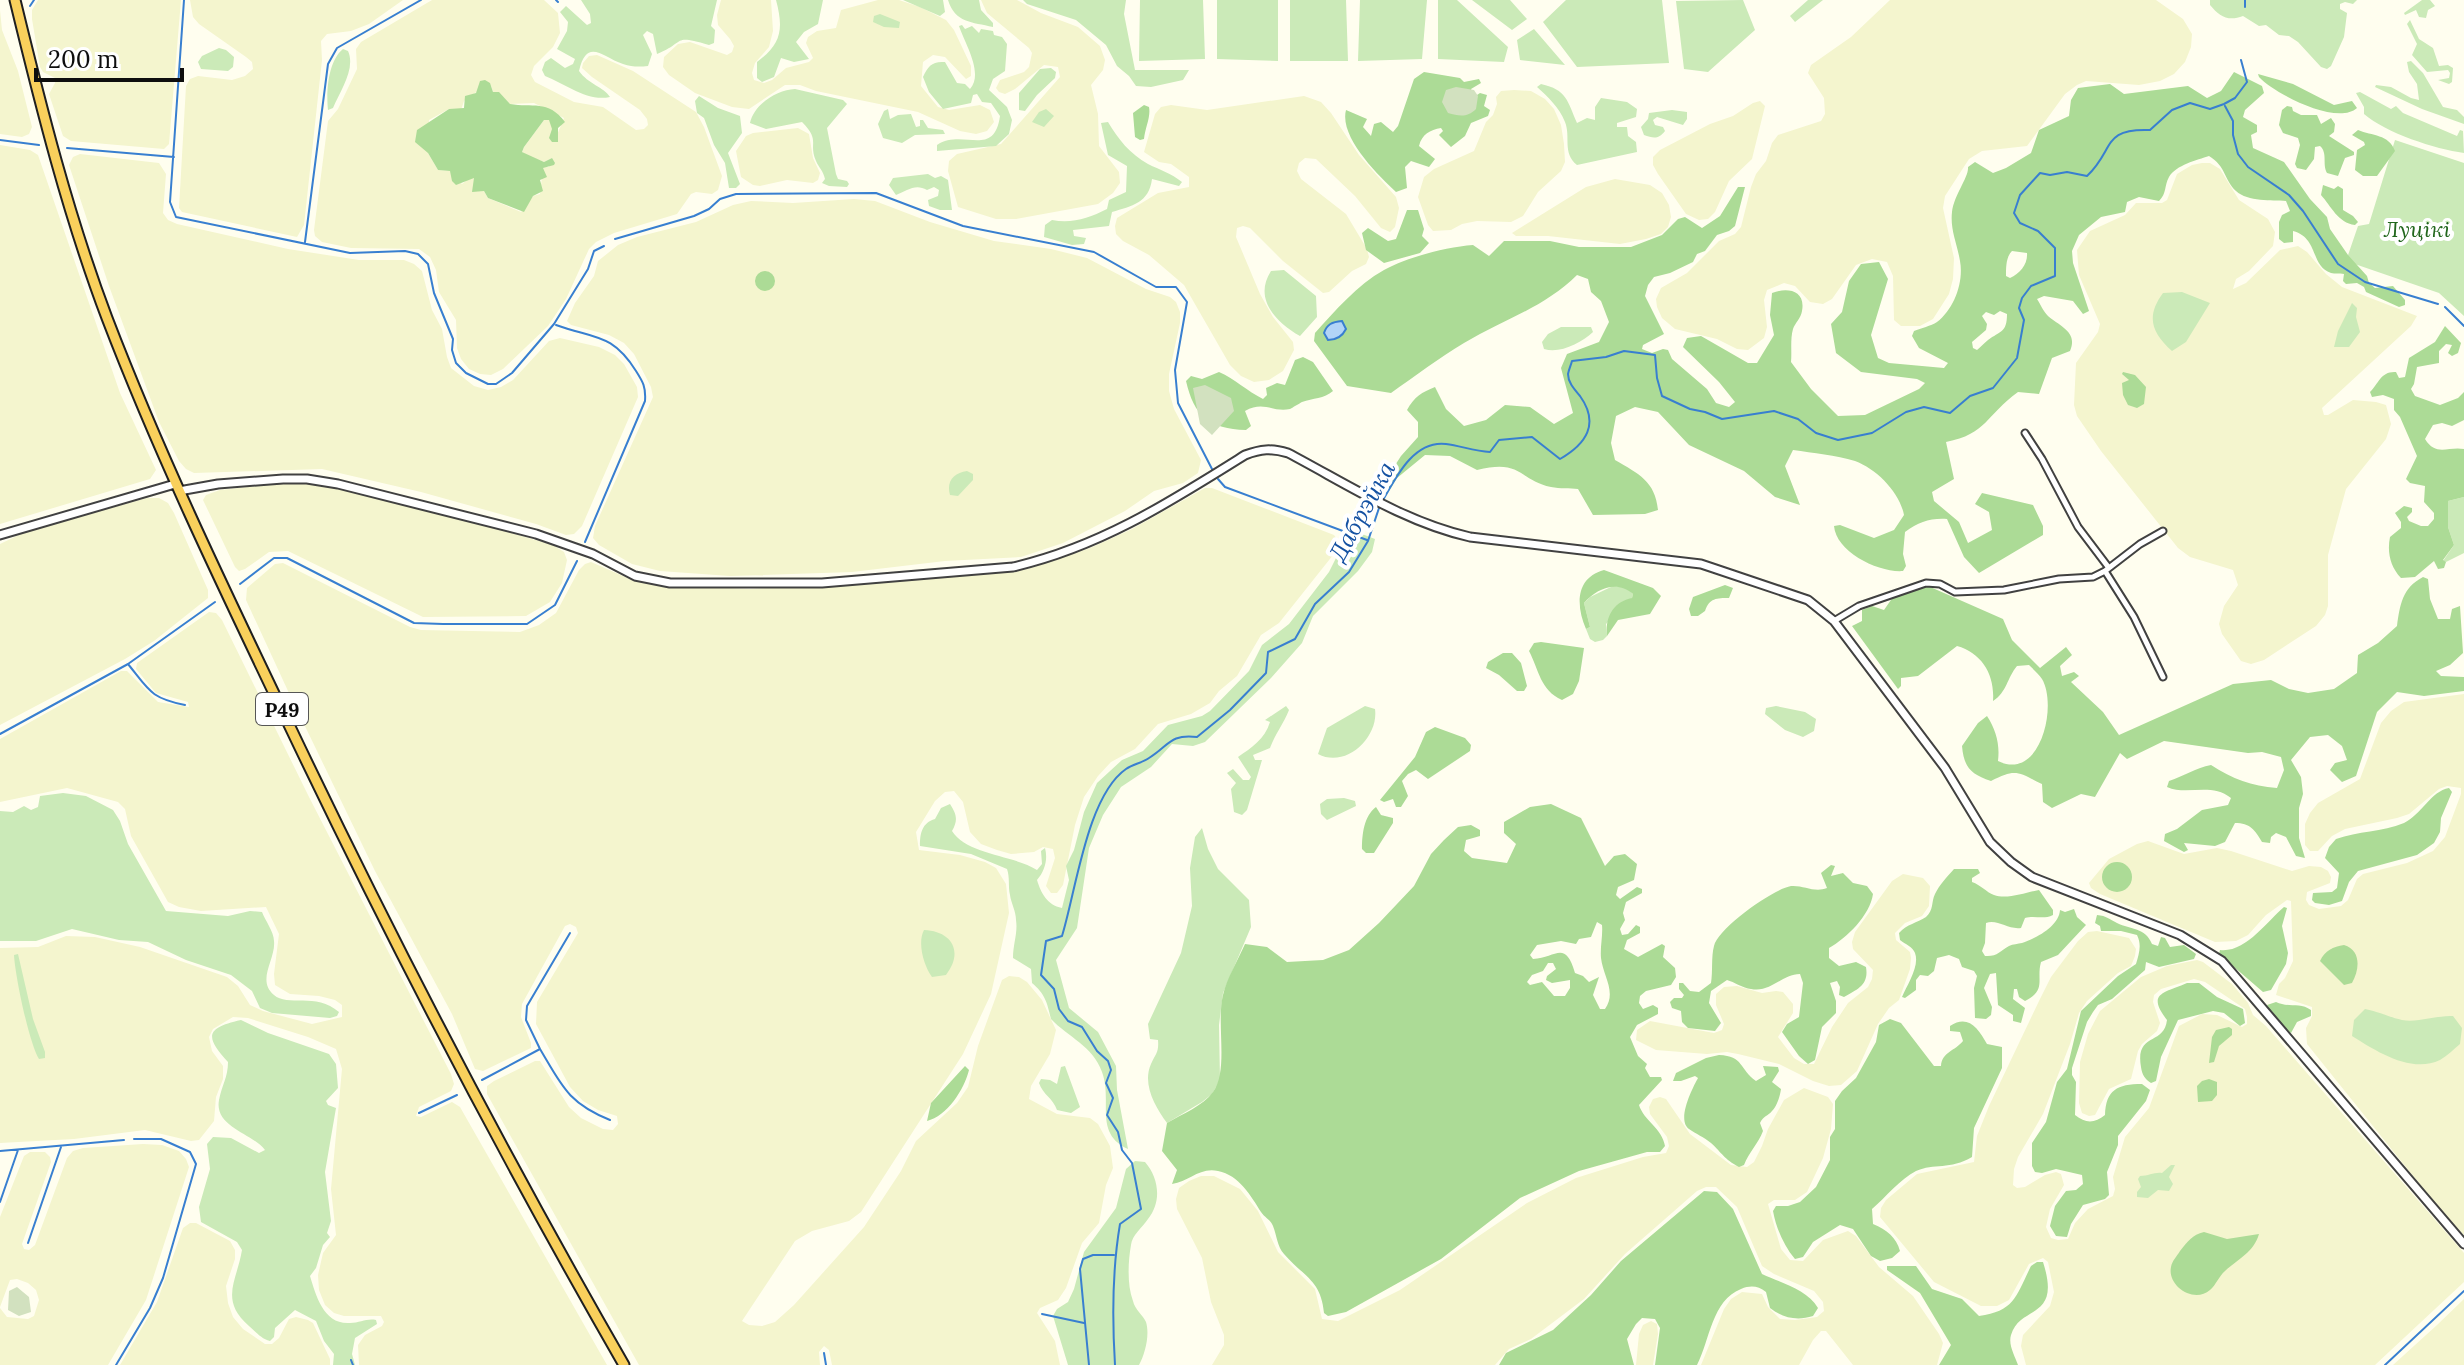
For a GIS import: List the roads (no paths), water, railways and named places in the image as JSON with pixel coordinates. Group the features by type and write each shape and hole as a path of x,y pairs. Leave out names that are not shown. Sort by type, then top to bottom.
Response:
{"highway":[{"name":"Р49","path":"15,0 69,208 106,316 177,488 412,976 498,1141 624,1365"}],"street":[{"path":"2025,433 2134,617 2163,677"},
{"path":"0,535 177,488 307,479 536,534 593,554 635,576 670,583 822,583 1013,567 1044,560 1113,533 1155,512 1245,455 1260,449 1288,453 1390,508 1443,531 1470,537 1701,564 1808,600 1834,621 1945,768 1990,842 2011,862 2032,877 2180,935 2222,961 2464,1244"},
{"path":"1834,621 1859,606 1926,583 1940,584 1955,592 2004,590 2059,579 2085,579 2107,570 2140,544 2163,531"}],"water":[{"path":"1342,321 1346,329 1344,332 1338,338 1328,340 1324,333 1327,327"}],"waterway":[{"path":"30,6 34,0"},
{"path":"184,0 170,202 176,217 350,253 405,251 418,254 428,264 434,293 453,339 456,363 466,373 488,384 496,384 512,373 554,324 588,269 594,251 604,246"},
{"path":"305,242 328,64 337,48 421,0"},
{"name":"Дабрэйка","path":"2245,0 2245,7"},
{"name":"Дабрэйка","path":"1383,500 1407,462 1424,448 1435,444 1490,452 1499,440 1532,437 1560,459 1583,440 1589,424 1586,406 1568,377 1572,361 1606,357 1624,351 1655,355 1662,396 1722,419 1774,411 1798,419 1816,433 1838,440 1872,433 1906,412 1924,407 1950,413 1970,396 1993,388 2017,358 2024,320 2019,308 2022,298 2031,286 2055,276 2055,248 2038,231 2020,223 2014,213 2020,195 2040,173 2067,172 2087,176 2116,137 2134,130 2150,130 2172,110 2190,103 2210,109 2235,98 2247,82 2241,60"},
{"path":"2225,106 2233,121 2238,154 2248,167 2289,195 2338,264 2365,282 2438,304"},
{"path":"0,140 39,145"},
{"path":"67,148 174,157"},
{"path":"615,239 694,216 720,199 736,194 876,193 963,226 1094,252 1156,287 1176,287 1187,302 1175,370 1178,403 1212,469"},
{"path":"2445,307 2464,326"},
{"path":"556,325 610,343 627,359 644,385 645,392 645,401 585,542"},
{"path":"1218,479 1225,487 1367,540"},
{"name":"Дабрэйка","path":"1115,1365 1113,1294 1120,1224 1141,1209 1132,1163 1122,1150 1118,1132 1107,1115 1113,1098 1106,1083 1111,1070 1108,1061 1097,1051 1082,1027 1068,1021 1059,1009 1054,989 1041,975 1046,941 1062,936 1092,822 1113,782 1126,769 1146,760 1175,739 1197,737 1230,710 1266,673 1268,652 1295,639 1315,604 1349,572 1368,541 1380,505"},
{"path":"240,584 274,558 287,558 414,623 527,624 555,605 577,561"},
{"path":"0,734 128,664 215,602"},
{"path":"128,664 151,692 185,705"},
{"path":"540,1049 526,1020 527,1006 570,933"},
{"path":"482,1080 540,1049 575,1100 610,1120"},
{"path":"419,1113 457,1095"},
{"path":"116,1365 150,1308 163,1278 196,1164 190,1152 161,1139 134,1139"},
{"path":"0,1151 124,1140"},
{"path":"28,1243 61,1147"},
{"path":"0,1202 18,1150"},
{"path":"1089,1365 1080,1269 1083,1259 1093,1255 1114,1255"},
{"path":"2385,1365 2464,1291"},
{"path":"1042,1314 1084,1323"},
{"path":"824,1353 826,1365"},
{"path":"351,1360 353,1365"}],"park label":[{"name":"Луцікі","path":"2417,229"}]}
